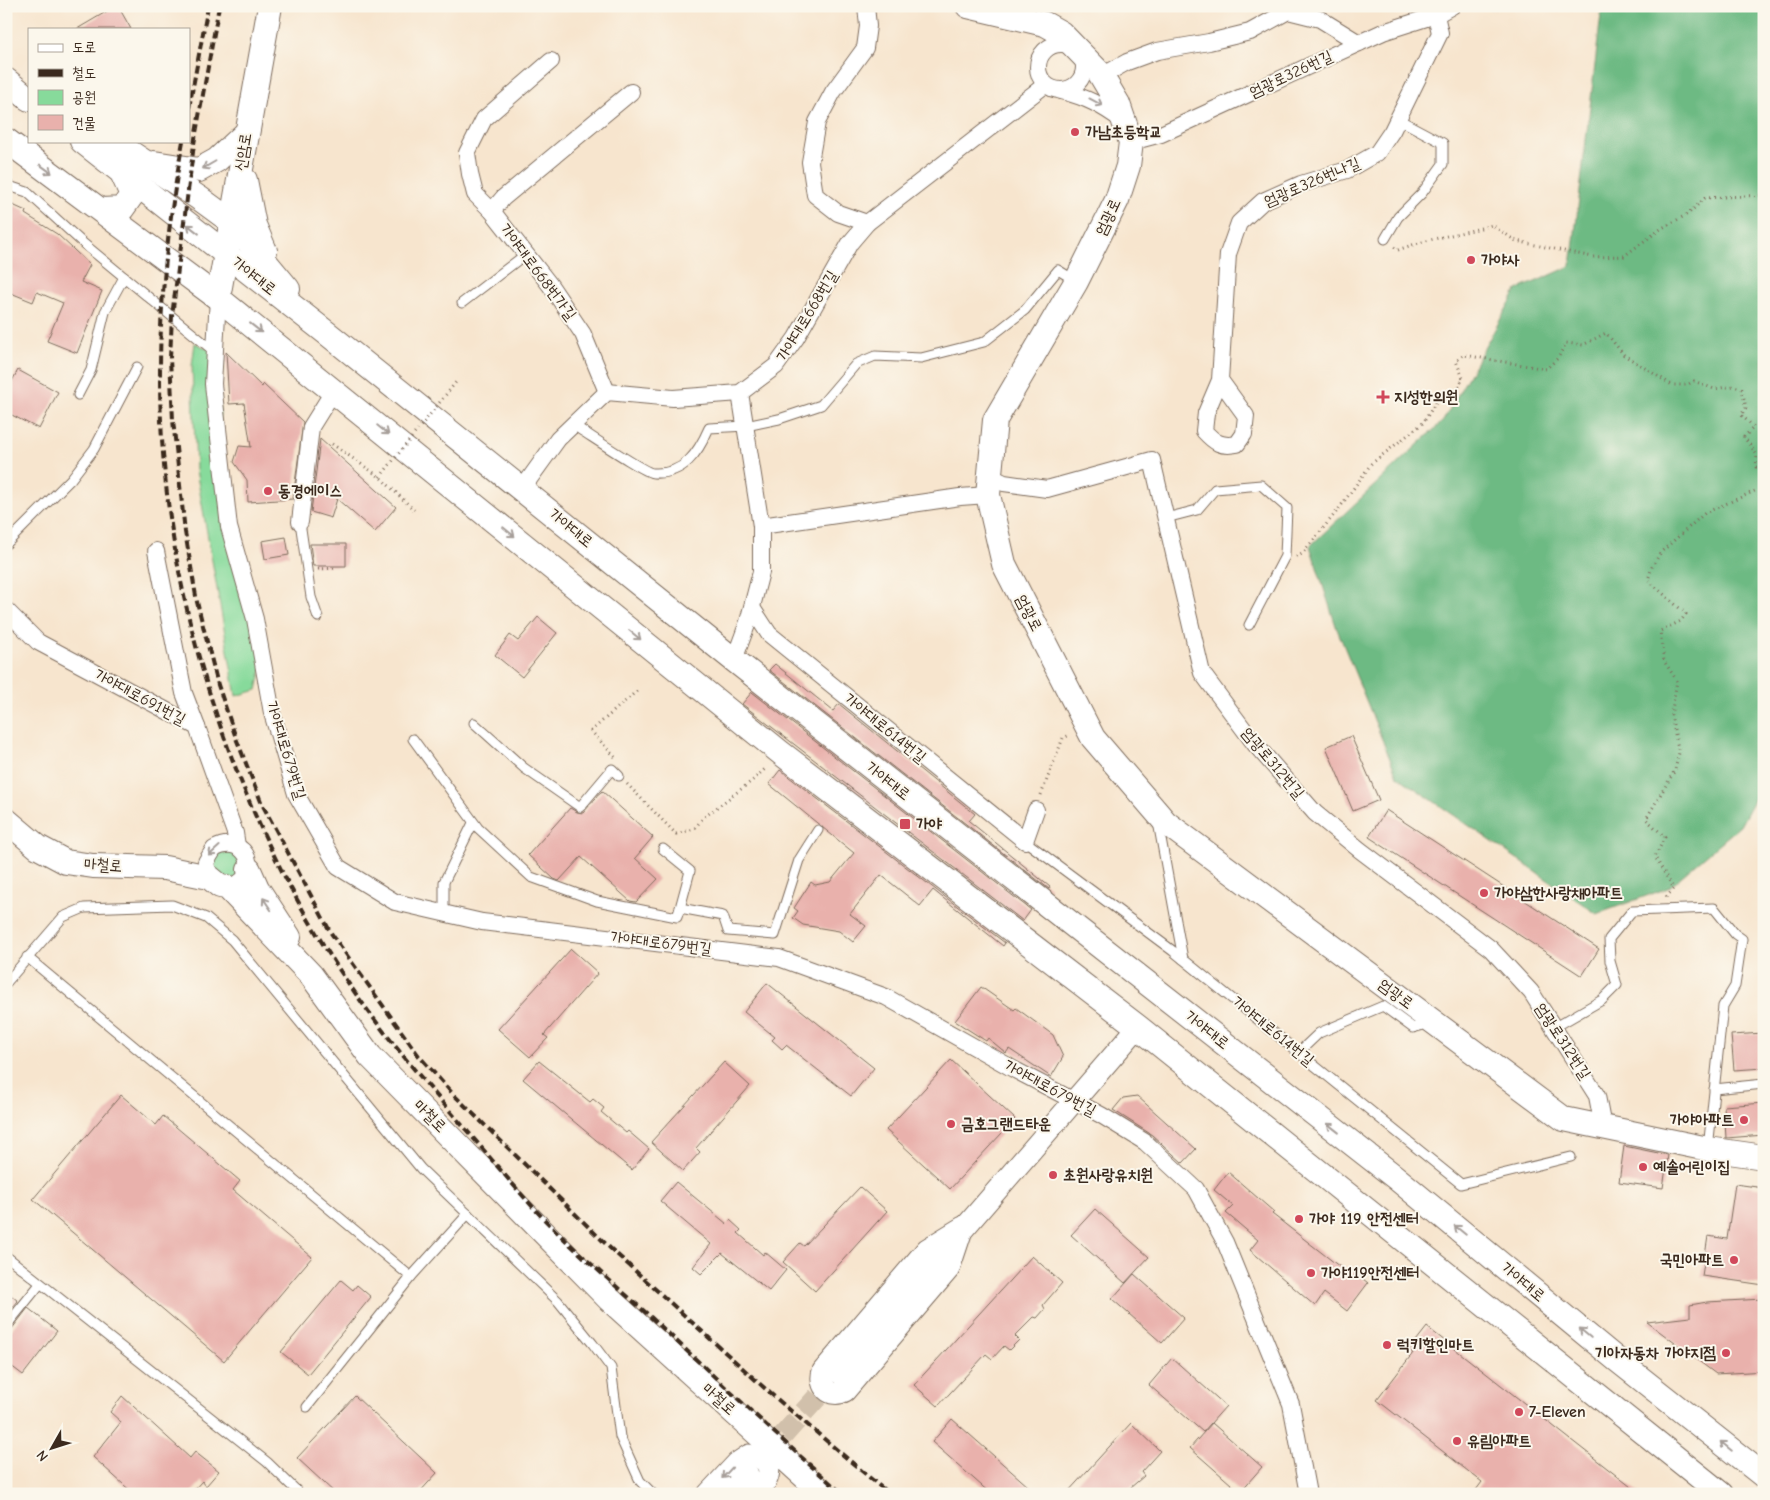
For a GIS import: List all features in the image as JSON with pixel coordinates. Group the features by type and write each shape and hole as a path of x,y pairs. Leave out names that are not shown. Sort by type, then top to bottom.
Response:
{"main road":[{"name":"신암로","path":"218,298 233,223 246,133 270,6"},
{"path":"968,6 1045,24 1061,33 1102,76 1118,104 1128,133"},
{"path":"6,69 28,83"},
{"path":"6,80 28,98"},
{"path":"136,156 154,163 199,170 217,160 246,133"},
{"name":"엄광로","path":"1128,133 1128,166 1117,200 1076,282 994,420 989,485 1004,564 1092,738 1166,823 1564,1118 1708,1149 1764,1157"},
{"path":"6,140 218,298 781,753 1138,1027 1721,1494"},
{"name":"가야대로","path":"83,142 328,334 734,660 1395,1177 1616,1359 1764,1476"},
{"path":"115,142 233,223 328,334"},
{"path":"242,162 254,225 276,275"},
{"path":"102,210 122,209 132,195 123,175"},
{"name":"마철로","path":"6,820 38,847 66,862 93,866 165,868 218,882 311,975 370,1056 609,1299 766,1452 824,1494"},
{"path":"249,870 257,888 311,975"}],"street":[{"path":"866,6 868,26 865,48 833,92 818,122 810,162 815,195 838,213 867,223"},
{"name":"엄광로326번길","path":"1128,133 1161,134 1383,32 1436,15 1452,6"},
{"path":"1102,76 1128,62 1156,51 1209,42 1250,32 1288,11 1320,19 1359,43"},
{"name":"엄광로326번나길","path":"1220,380 1246,416 1244,434 1237,444 1227,446 1216,444 1204,431 1206,413 1220,380 1228,254 1239,223 1263,201 1301,184 1347,170 1377,153 1398,119 1440,33 1436,15"},
{"path":"1022,18 1039,36 1043,51 1037,68 1045,85 1086,97 1106,108 1128,133"},
{"path":"1043,51 1054,44 1067,44 1078,50 1084,62 1083,76 1074,87 1061,91"},
{"path":"492,211 475,194 467,153 484,119 551,61"},
{"name":"가야대로668번길","path":"740,393 776,366 796,338 850,243 867,223 1045,85"},
{"name":"가야대로668번가길","path":"607,392 583,334 550,285 492,211 503,198 630,92"},
{"name":"가야대로679번길","path":"218,298 213,384 229,527 255,619 272,713 296,794 338,866 394,902 482,922 779,958 886,997 1017,1071 1076,1101 1145,1142 1196,1189 1225,1242 1291,1404 1308,1494"},
{"path":"300,522 311,427 334,390"},
{"path":"522,489 558,439 607,392 673,398 740,393 761,526 761,572 752,608 734,660"},
{"name":"엄광로312번길","path":"989,485 1004,483 1047,489 1152,460 1202,673 1248,735 1315,813 1360,850 1491,949 1531,992 1555,1027 1597,1096 1603,1127"},
{"path":"761,526 960,497 989,485"},
{"path":"156,551 184,693 197,727"},
{"name":"가야대로614번길","path":"752,608 769,634 1025,841"},
{"name":"가야대로691번길","path":"6,610 38,642 197,727 235,832 237,846"},
{"path":"1025,841 1036,810"},
{"path":"221,845 237,846 247,856 249,870 241,882 218,882 206,862 214,849 221,845"},
{"path":"839,1372 963,1227 1076,1101 1138,1027"},
{"path":"963,1227 949,1269 845,1391 839,1394 831,1393 823,1386 820,1378 823,1371 927,1249 963,1227"},
{"path":"708,1494 737,1463 749,1455 766,1452 769,1474 764,1485 752,1484 731,1494"}],"lane":[{"path":"1386,240 1398,217 1422,193 1443,164 1443,143 1398,119"},
{"path":"6,185 26,192 124,277 215,352"},
{"path":"462,303 526,254"},
{"path":"573,425 651,473 668,472 684,466 699,450 709,428 746,426 778,419 821,405 856,364 875,356 921,358 984,342 1025,310 1058,270 1076,282"},
{"path":"78,395 91,370 105,312 124,277"},
{"path":"6,544 71,479 94,449 137,367"},
{"path":"1166,518 1197,510 1215,489 1261,485 1287,508 1285,556 1249,626"},
{"path":"300,522 311,597 318,617"},
{"path":"474,723 524,768 580,807 612,769 620,776"},
{"path":"413,739 474,823 530,877 597,901 677,918 690,871 663,850"},
{"path":"1156,811 1183,959"},
{"path":"444,913 444,882 474,823"},
{"path":"680,908 723,916 728,931 775,935 799,860 818,830"},
{"name":"가야대로614번길","path":"1025,841 1183,959 1460,1184 1571,1157"},
{"path":"6,983 63,917 84,908 172,905 206,918 232,940 421,1170 558,1301 611,1368 620,1437 640,1482 653,1494"},
{"path":"1555,1027 1602,1000 1617,985 1610,961 1609,940 1632,911 1714,908 1734,934 1742,939 1735,986 1723,1006 1708,1149"},
{"path":"27,957 411,1277"},
{"path":"1299,1052 1319,1033 1382,1006 1413,1028 1434,1022"},
{"path":"1714,1088 1764,1084"},
{"path":"306,1408 411,1277 468,1214"},
{"path":"6,1256 267,1462 300,1494"},
{"path":"6,1326 40,1284"}],"path":[{"path":"1386,240 1398,250 1422,242 1492,225 1516,241 1593,257 1624,256 1662,228 1688,214 1705,198 1764,195"},
{"path":"1277,571 1302,554 1338,510 1371,464 1423,423 1436,402 1455,394 1463,378 1456,362 1464,356 1546,369 1558,358 1566,343 1583,344 1606,333 1624,355 1672,384 1687,385 1694,382 1714,389 1734,386 1742,389 1746,408 1741,414 1754,428 1744,437 1757,455 1756,467 1764,466"},
{"path":"380,477 456,382"},
{"path":"332,444 380,477 414,510"},
{"path":"1651,911 1674,889 1655,858 1665,837 1646,819 1675,770 1679,753 1671,715 1677,681 1664,661 1660,631 1681,620 1686,614 1648,580 1652,567 1661,552 1705,513 1764,487"},
{"path":"638,690 591,731 616,759 620,776 676,834 694,829 703,818 753,780 781,753"},
{"path":"1036,810 1044,783 1063,738 1087,726"}],"green space":[{"path":"1602,6 1764,6 1764,782 1740,826 1668,888 1597,914 1397,776 1337,629 1310,546 1443,421 1517,290 1571,266"},
{"path":"195,343 215,352 229,527 263,664 257,690 236,696 196,470 192,365"},
{"path":"220,852 236,853 243,863 235,879 217,877 213,861"}],"building":[{"path":"118,6 130,28 79,28"},
{"path":"6,202 26,211 25,214 57,234 90,265 81,282 102,291 77,353 47,341 63,303 37,292 33,302 6,291"},
{"path":"226,352 262,387 263,384 303,422 293,499 248,502 247,480 234,462 239,446 251,447 244,403 229,404"},
{"path":"18,370 58,392 39,429 6,412 6,392"},
{"path":"320,439 396,507 375,532 337,499 331,518 311,512"},
{"path":"286,537 289,555 265,559 262,541"},
{"path":"310,544 346,544 346,566 313,566"},
{"path":"538,617 557,633 522,677 495,655 510,635 518,641"},
{"path":"775,664 833,711 839,704 975,814 969,821 1050,887 1049,889 769,670"},
{"path":"752,692 1031,910 1023,921 742,704"},
{"path":"1351,736 1379,800 1353,811 1326,747"},
{"path":"780,770 1005,943 1003,946 933,890 920,906 881,875 850,914 866,926 853,942 839,931 803,925 793,918 798,911 794,908 811,882 815,885 830,882 854,853 769,784"},
{"path":"602,791 653,837 635,858 658,879 636,902 630,901 581,857 559,881 554,879 528,855 570,808 583,813"},
{"name":"가야삼한사랑채아파트","path":"1386,810 1599,949 1582,976 1369,837"},
{"path":"571,949 598,973 544,1035 548,1038 530,1057 498,1029"},
{"path":"767,983 874,1068 851,1096 786,1045 782,1049 772,1040 775,1037 744,1012"},
{"path":"981,987 1014,1010 1016,1008 1053,1035 1063,1057 1051,1077 1009,1049 1006,1053 988,1038 986,1041 955,1021"},
{"path":"1764,1033 1764,1068 1734,1070 1731,1035"},
{"name":"금호그랜드타운","path":"951,1060 1015,1119 950,1189 886,1130"},
{"path":"539,1061 590,1102 593,1099 604,1108 601,1112 649,1149 632,1170 523,1079"},
{"path":"724,1062 750,1086 696,1148 700,1152 683,1171 651,1142"},
{"path":"121,1095 156,1125 163,1116 240,1181 233,1190 312,1257 224,1361 33,1199"},
{"path":"1137,1096 1196,1149 1183,1163 1152,1135 1113,1110 1123,1098"},
{"name":"가야아파트","path":"1764,1103 1764,1135 1726,1138 1724,1106"},
{"name":"예솔어린이집","path":"1624,1146 1668,1155 1663,1188 1619,1182"},
{"path":"1228,1172 1274,1212 1272,1214 1349,1274 1352,1270 1368,1283 1347,1311 1324,1293 1315,1306 1250,1250 1258,1240 1226,1213 1233,1206 1214,1190"},
{"path":"676,1182 727,1224 730,1220 741,1230 738,1233 763,1255 765,1252 786,1270 769,1291 722,1253 701,1274 693,1267 711,1244 660,1201"},
{"path":"1735,1184 1764,1188 1764,1285 1702,1276 1708,1236 1727,1239"},
{"path":"860,1187 887,1211 815,1291 783,1262 800,1243 804,1246"},
{"path":"1095,1209 1149,1257 1125,1283 1071,1235"},
{"path":"1032,1256 1062,1283 1043,1305 1045,1309 1015,1336 1019,1340 1009,1350 1004,1346 992,1359 986,1354 938,1406 914,1385"},
{"path":"1134,1274 1184,1318 1162,1343 1112,1299"},
{"path":"341,1280 353,1290 357,1285 371,1297 308,1374 281,1352"},
{"path":"6,1291 18,1301 6,1316"},
{"name":"기아자동차 가야지점","path":"1763,1299 1764,1371 1716,1374 1647,1322 1690,1317 1690,1305 1707,1302"},
{"path":"28,1308 57,1331 23,1375 6,1362 6,1332 11,1330"},
{"path":"1427,1327 1640,1494 1473,1494 1482,1482 1377,1400 1413,1353 1409,1350"},
{"path":"1172,1358 1226,1406 1203,1432 1149,1385"},
{"path":"122,1396 190,1458 195,1452 219,1471 206,1486 202,1481 190,1494 134,1494 93,1457 121,1422 110,1412"},
{"path":"355,1396 437,1473 418,1494 336,1494 297,1458"},
{"path":"952,1419 1037,1494 991,1494 932,1442"},
{"path":"1131,1423 1160,1451 1141,1472 1144,1476 1123,1494 1066,1494"},
{"path":"1212,1423 1262,1467 1240,1492 1190,1448"}],"tunnel":[{"path":"761,1460 837,1375"}],"railway":[{"path":"190,103 208,6"},
{"path":"219,6 194,144 172,316 170,358 173,420 185,532 197,602 218,685 262,804 331,933 419,1056 452,1093 610,1248 770,1393 889,1494"},
{"path":"183,142 166,256 160,343 163,449 171,526 186,604 205,680 231,755 261,827 296,897 350,986 433,1092 514,1186 572,1246 666,1331 775,1434 843,1494"}],"place":[{"name":"가남초등학교","path":"1075,132"},
{"name":"가야사","path":"1471,260"},
{"name":"지성한의원","path":"1383,397"},
{"name":"동경에이스","path":"268,491"},
{"name":"가야","path":"905,824"},
{"name":"가야삼한사랑채아파트","path":"1484,893"},
{"name":"가야아파트","path":"1744,1120"},
{"name":"금호그랜드타운","path":"951,1124"},
{"name":"예솔어린이집","path":"1643,1167"},
{"name":"초원사랑유치원","path":"1053,1175"},
{"name":"가야 119 안전센터","path":"1299,1219"},
{"name":"국민아파트","path":"1734,1260"},
{"name":"가야119안전센터","path":"1311,1273"},
{"name":"럭키할인마트","path":"1387,1345"},
{"name":"기아자동차 가야지점","path":"1726,1353"},
{"name":"7-Eleven","path":"1519,1412"},
{"name":"유림아파트","path":"1457,1441"}]}
